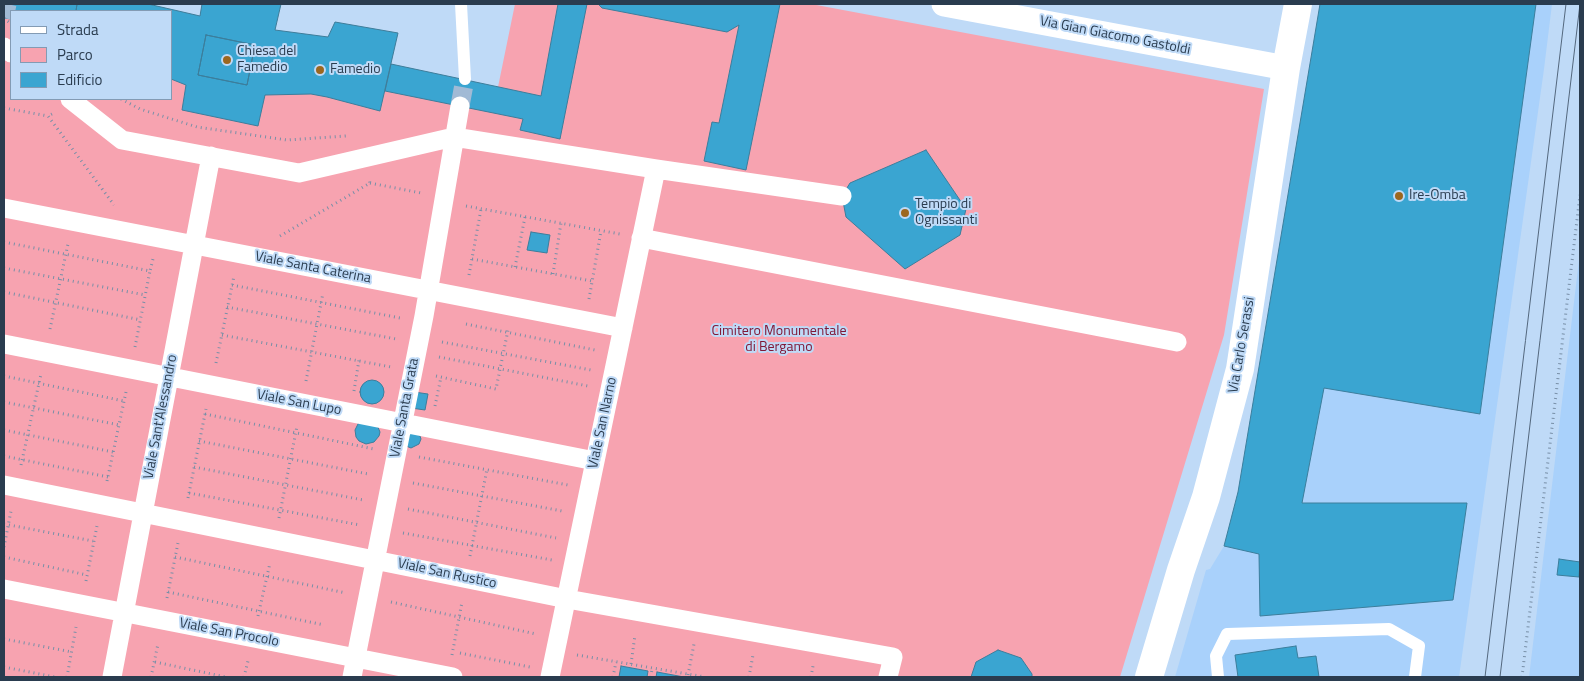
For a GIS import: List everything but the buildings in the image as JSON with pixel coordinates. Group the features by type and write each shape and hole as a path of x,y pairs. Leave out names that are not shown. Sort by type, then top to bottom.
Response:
{"street":[{"name":"Via Gian Giacomo Gastoldi","path":"944,4 1286,68"},
{"name":"Via Carlo Serassi","path":"1149,677 1180,570 1206,497 1240,369 1286,68 1298,4"},
{"path":"72,101 122,140 299,173 454,137 842,196"},
{"name":"Viale Santa Grata","path":"352,677 429,289 460,106"},
{"name":"Viale Sant'Alessandro","path":"112,677 211,156"},
{"name":"Viale San Narno","path":"550,677 656,169"},
{"name":"Viale Santa Caterina","path":"4,208 623,328"},
{"path":"642,238 1177,342"},
{"name":"Viale San Lupo","path":"4,344 595,461"},
{"name":"Viale San Rustico","path":"10,486 567,599 893,657 888,677"},
{"name":"Viale San Procolo","path":"4,589 450,677"}],"lane":[{"path":"461,4 465,79"},
{"path":"1218,677 1216,656 1226,634 1389,629 1419,646 1415,677"}],"path":[{"path":"124,100 140,109 196,126 287,140 352,135"},
{"path":"4,108 48,116 72,101"},
{"path":"48,116 127,222 125,231"},
{"path":"365,157 370,183"},
{"path":"151,677 232,285 248,256 370,183 481,209 642,238"},
{"path":"1522,677 1580,195"},
{"path":"465,297 481,209"},
{"path":"515,266 524,217"},
{"path":"4,547 8,525 10,486 22,460 73,222"},
{"path":"553,274 561,223"},
{"path":"586,320 601,230"},
{"path":"130,369 158,238"},
{"path":"4,242 150,271"},
{"path":"472,258 592,281"},
{"path":"4,268 146,295"},
{"path":"244,677 275,540 328,271"},
{"path":"232,285 321,303 420,334 504,353 612,382"},
{"path":"4,292 141,320"},
{"path":"222,335 413,371 496,389 513,306"},
{"path":"227,307 317,325 420,334 508,333 617,355"},
{"path":"420,334 500,369 612,382"},
{"path":"4,376 124,401"},
{"path":"4,402 119,425"},
{"path":"205,414 396,454 590,489"},
{"path":"4,430 113,452"},
{"path":"199,441 584,515"},
{"path":"450,677 459,616 492,441"},
{"path":"4,456 108,477"},
{"path":"194,467 579,543"},
{"path":"189,493 574,564"},
{"path":"4,524 93,541"},
{"path":"175,557 459,616 616,662 705,677"},
{"path":"4,558 87,575"},
{"path":"168,592 361,633"},
{"path":"630,664 640,612"},
{"path":"691,676 698,622"},
{"path":"4,639 72,652"},
{"path":"154,662 226,677"},
{"path":"613,677 616,662"},
{"path":"4,667 55,677"},
{"path":"651,677 652,668"}],"shaded area":[{"name":"Ire-Omba","path":"1320,4 1552,4 1459,677 1175,677 1206,570 1210,569 1224,546 1238,492"},
{"path":"1580,252 1580,677 1529,677"}],"green space":[{"name":"Cimitero Monumentale di Bergamo","path":"4,4 148,4 200,16 202,4 281,4 275,30 328,37 335,22 398,33 391,64 498,87 515,4 811,4 1264,89 1224,335 1120,677 4,677"}],"tunnel":[{"path":"4,18 7,4"},
{"path":"460,106 465,79"}],"tram line":[{"path":"1485,677 1566,4"},
{"path":"1500,677 1580,4"}],"place":[{"name":"Chiesa del Famedio","path":"227,60"},
{"name":"Famedio","path":"320,70"},
{"name":"Ire-Omba","path":"1399,196"},
{"name":"Tempio di Ognissanti","path":"905,213"}]}
